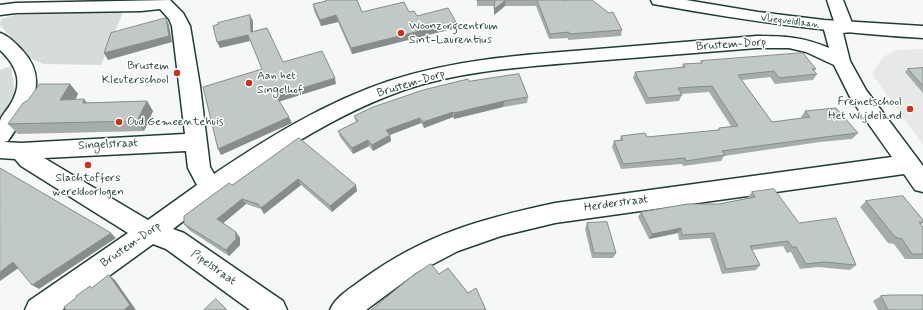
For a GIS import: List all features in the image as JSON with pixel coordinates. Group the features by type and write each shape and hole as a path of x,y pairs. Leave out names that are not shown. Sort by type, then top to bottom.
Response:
{"street":[{"name":"Vliegveldlaan","path":"659,0 738,15 839,27 923,32"},
{"path":"835,0 839,27 841,61 858,94 923,183"},
{"path":"0,10 16,8 141,6 163,1 177,17 181,26 190,86 199,168 210,188"},
{"path":"0,40 23,64 27,81 25,100 0,135"},
{"name":"Brustem-Dorp","path":"39,310 210,188 264,153 321,119 352,104 398,86 471,67 757,42 789,42 812,48 841,61"},
{"name":"Singelstraat","path":"10,150 195,142"},
{"name":"Singelstraat","path":"10,150 129,222 150,232"},
{"name":"Herderstraat","path":"344,310 388,277 417,258 466,236 505,224 554,213 909,164"},
{"name":"Pipelstraat","path":"150,232 175,241 273,310"}],"shaded area":[{"path":"123,12 101,65 43,64 30,58 0,25 1,19 15,15"},
{"name":"Freinetschool Het Wijdeland","path":"923,49 923,145 872,74 883,57 897,50"},
{"path":"11,66 16,101 0,122 0,70"}],"building":[{"path":"326,0 357,0 362,12 404,2 409,12 414,11 417,16 448,8 456,22 351,48 336,15 320,20 313,4"},
{"path":"495,0 506,0 494,9"},
{"path":"537,0 592,0 609,13 613,12 622,30 550,34"},
{"path":"250,15 251,32 267,28 283,62 322,51 335,78 276,96 289,117 218,149 203,87 262,69 248,35 217,42 213,26 219,24 218,23"},
{"path":"166,18 169,36 104,53 111,33"},
{"path":"803,53 816,69 812,69 817,74 779,78 774,71 738,75 772,122 810,117 805,111 836,108 858,133 722,151 725,155 686,161 685,158 623,164 614,141 623,140 621,136 645,133 647,137 719,130 719,128 738,126 712,86 678,88 682,95 648,98 635,72 685,67 683,64 702,63 701,61"},
{"path":"923,68 923,86 908,69"},
{"path":"519,74 528,97 453,112 423,122 420,118 386,130 390,135 372,145 368,140 352,148 338,131 358,121 354,116 373,107 423,90 468,79 469,81"},
{"path":"40,84 70,84 60,100 84,99 83,103 147,101 137,121 8,124 23,103 28,100"},
{"path":"299,138 356,185 330,206 298,179 261,208 258,204 242,199 217,219 236,232 236,239 226,250 184,224 184,216 229,183 232,185"},
{"path":"0,168 111,233 32,285 13,262 0,272"},
{"path":"774,189 799,223 836,218 856,265 824,262 806,264 796,247 792,247 788,241 750,246 760,265 726,269 714,233 682,235 681,228 652,234 641,212 687,204 719,204 755,197 752,192"},
{"path":"903,196 923,220 923,222 919,222 923,227 923,254 912,254 902,239 895,237 866,201"},
{"path":"607,222 616,253 594,253 587,223"},
{"path":"431,264 439,274 448,268 468,293 476,288 486,310 371,310 411,277"},
{"path":"109,275 130,305 124,310 66,310 64,307 77,297 76,296 90,286 91,288"},
{"path":"923,295 923,310 888,310 881,296"},
{"path":"216,299 227,310 204,310"}],"place":[{"name":"Woonzorgcentrum Sint-Laurentius","path":"401,33"},
{"name":"Brustem Kleuterschool","path":"177,73"},
{"name":"Aan het Singelhof","path":"249,83"},
{"name":"Freinetschool Het Wijdeland","path":"910,109"},
{"name":"Oud Gemeentehuis","path":"119,122"},
{"name":"Slachtoffers wereldoorlogen","path":"88,165"}]}
